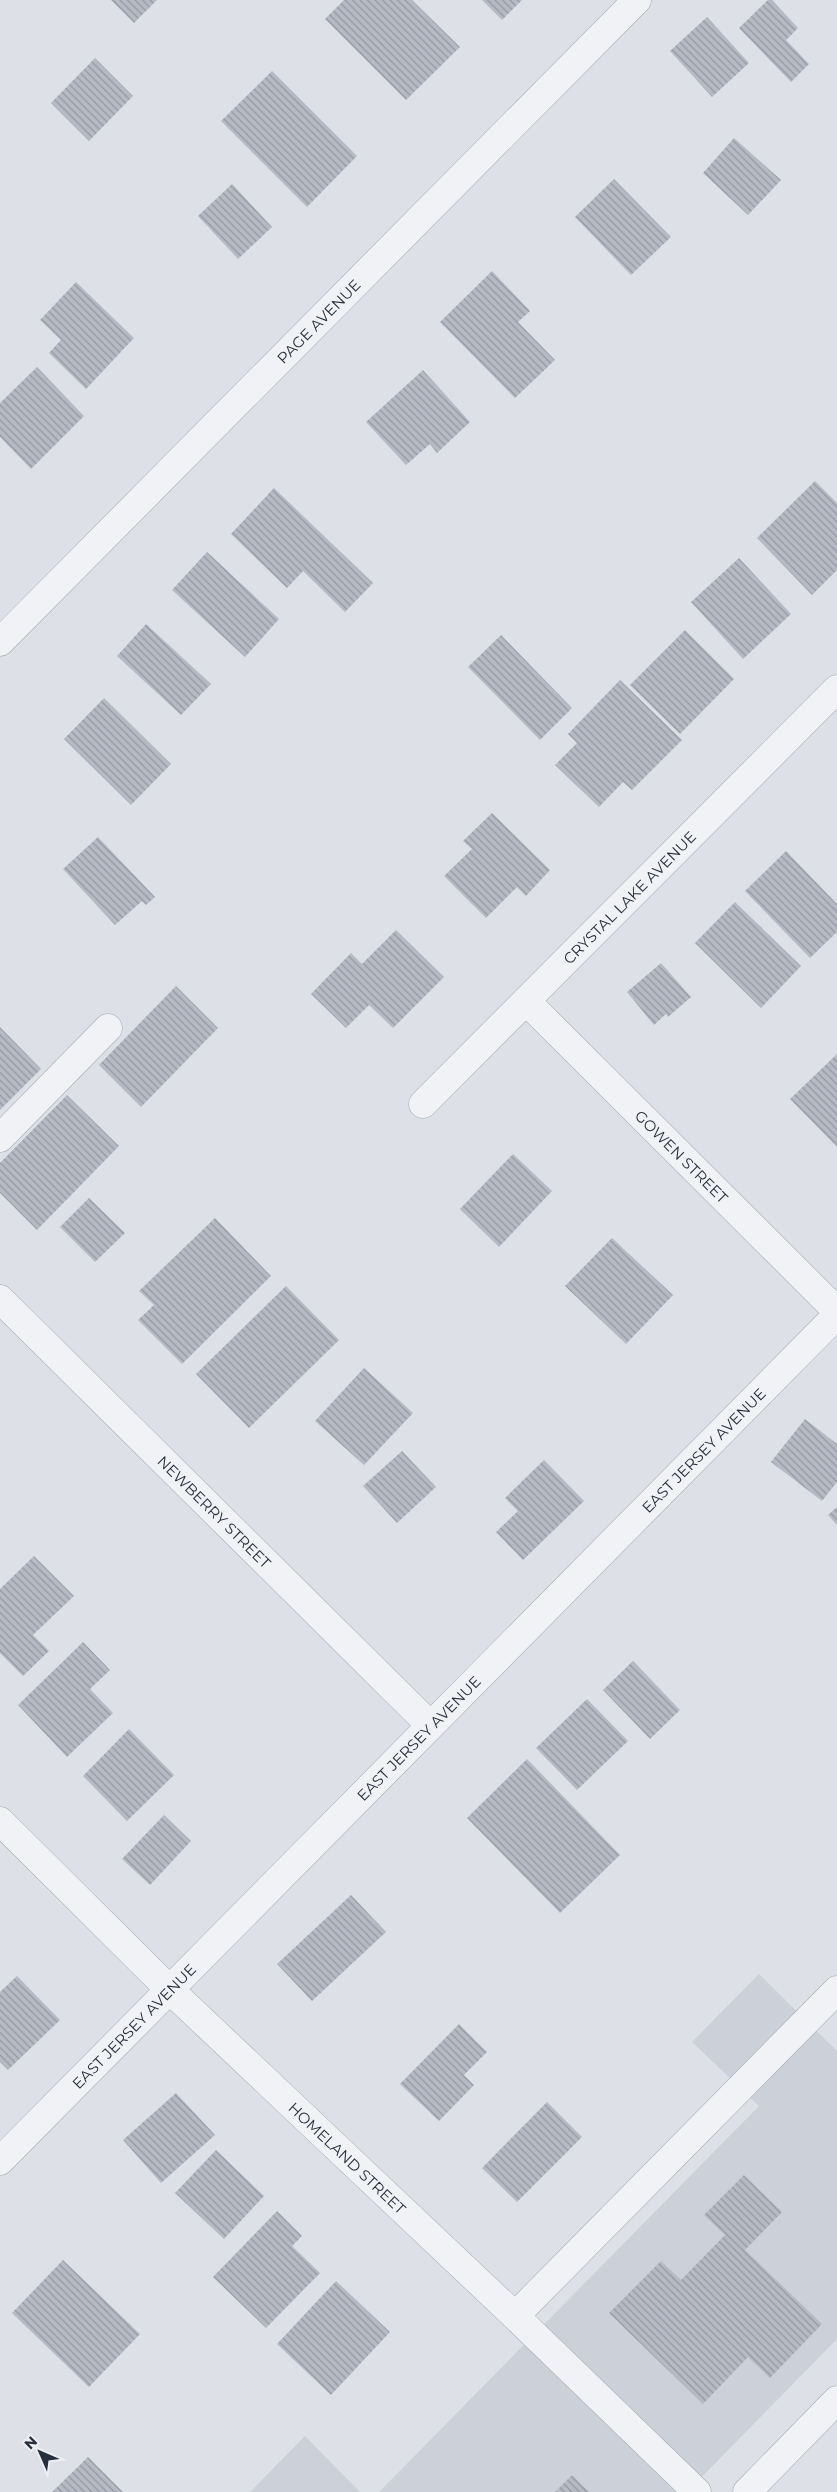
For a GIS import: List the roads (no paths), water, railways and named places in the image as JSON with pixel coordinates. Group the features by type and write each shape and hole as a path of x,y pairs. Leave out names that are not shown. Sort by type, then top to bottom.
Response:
{"street":[{"name":"PAGE AVENUE","path":"0,642 637,0"},
{"name":"CRYSTAL LAKE AVENUE","path":"422,1104 837,689"},
{"name":"GOWEN STREET","path":"526,1001 837,1313"},
{"path":"0,1138 108,1028"},
{"name":"NEWBERRY STREET","path":"0,1299 430,1725"},
{"name":"EAST JERSEY AVENUE","path":"0,2161 837,1313"},
{"name":"HOMELAND STREET","path":"0,1821 170,1990 515,2316 697,2492"},
{"path":"515,2316 837,1990"},
{"path":"747,2492 837,2400"}]}
